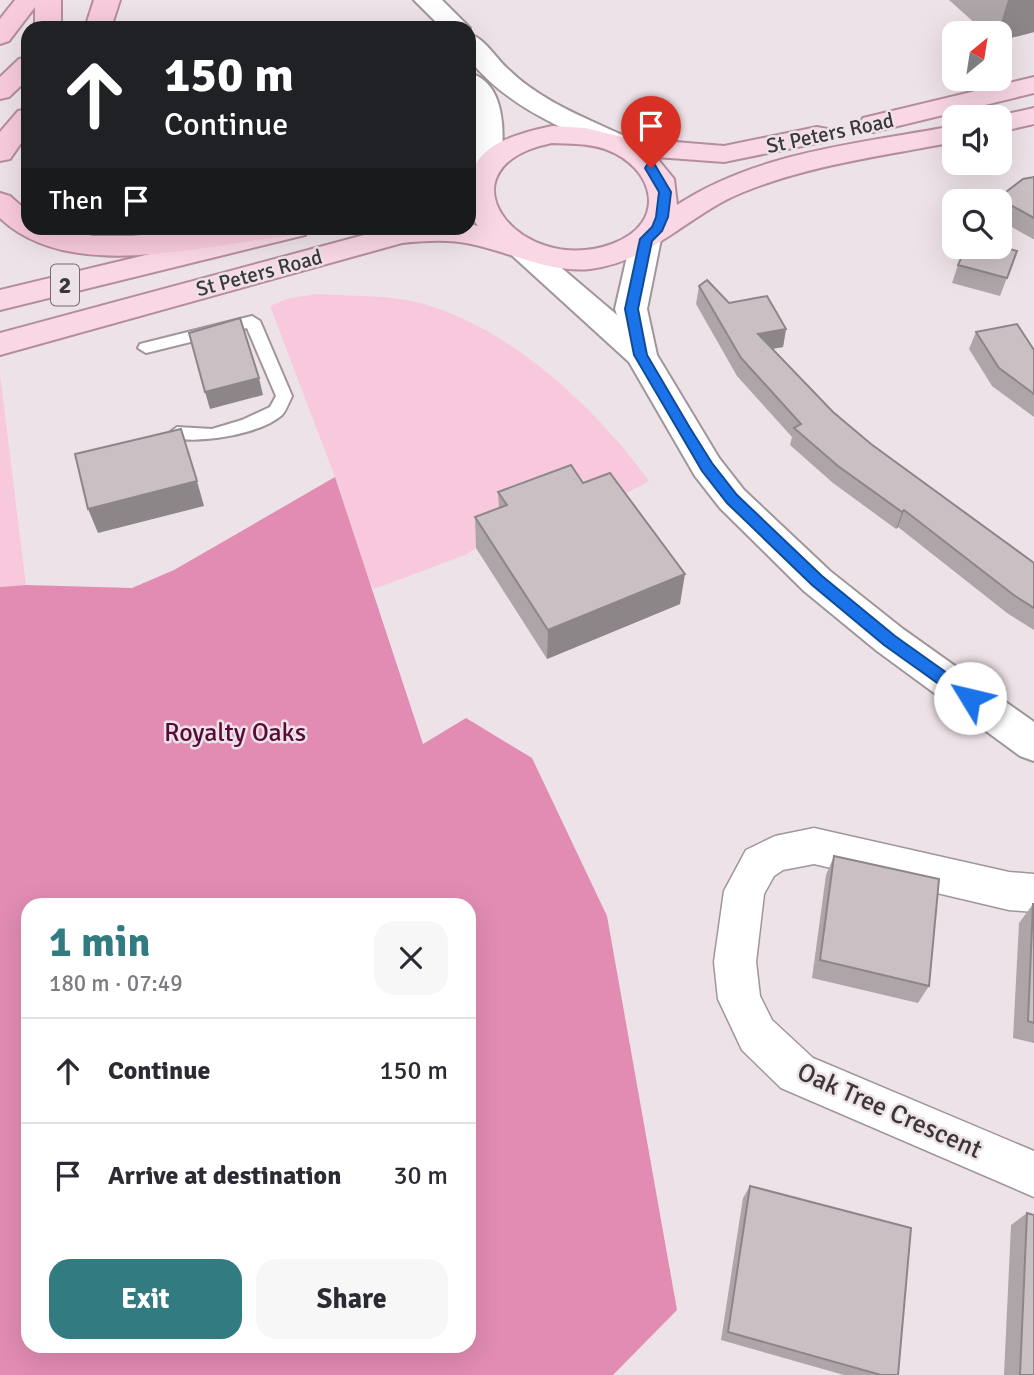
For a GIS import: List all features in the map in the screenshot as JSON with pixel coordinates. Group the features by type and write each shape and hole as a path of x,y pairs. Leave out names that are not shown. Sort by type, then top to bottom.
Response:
{"highway":[{"path":"0,36 28,0"},
{"path":"48,0 48,21"},
{"path":"100,21 107,0"},
{"path":"0,91 21,72"},
{"path":"0,153 21,124"},
{"path":"0,202 21,225"},
{"path":"49,235 71,243 140,247 230,235"}],"main road":[{"name":"St Peters Road","path":"623,146 724,154 758,149 1034,85"},
{"path":"1012,121 1034,116"},
{"path":"575,134 623,146 651,168 665,192 662,217 657,228 646,239 613,255 590,259 563,259 520,249 486,219 477,196 477,174 501,151 531,138 575,134"},
{"name":"St Peters Road","path":"646,239 698,203 730,187 779,171 942,136"},
{"name":"St Peters Road","path":"0,300 266,235"},
{"name":"St Peters Road","path":"0,344 397,235"},
{"name":"St Peters Road","path":"476,235 520,249"}],"street":[{"path":"476,51 501,81 529,101 623,146"},
{"path":"476,88 488,108 491,138 477,174"},
{"path":"641,355 631,309 646,239"},
{"path":"520,249 569,289 641,355 707,467 732,499 817,581 890,640 1034,744"},
{"name":"Oak Tree Crescent","path":"1034,893 1009,891 814,846 775,853 760,863 744,891 735,962 739,999 757,1035 797,1073 1034,1174"}],"lane":[{"path":"146,348 253,321 284,396 276,411 248,424 212,435 177,433"}],"shaded area":[{"path":"317,294 407,300 442,310 477,326 543,369 573,395 627,452 649,481 607,504 476,548 465,555 374,589 368,579 335,477 270,306 290,298"},
{"path":"0,375 26,585 0,587"}],"green space":[{"name":"Royalty Oaks","path":"335,477 423,744 466,718 532,758 607,916 677,1310 613,1375 0,1375 0,587 26,585 132,588 174,570"}],"building":[{"path":"1034,177 1034,218 1012,206 1012,189 1010,189 1023,179"},
{"path":"1012,250 1017,251 1007,278 958,265 961,259 1012,259"},
{"path":"707,280 729,303 767,296 786,329 758,334 833,412 871,444 1034,563 1034,608 904,510 902,512 838,466 794,428 801,424 741,358 699,286"},
{"path":"240,318 259,378 205,392 189,333"},
{"path":"1017,324 1034,350 1034,394 999,368 976,332"},
{"path":"181,429 197,481 88,509 75,454"},
{"path":"571,465 583,483 610,473 685,574 548,630 475,517 507,505 498,492"},
{"path":"834,856 939,879 929,986 820,960"},
{"path":"1034,904 1034,1023 1028,1021"},
{"path":"750,1186 911,1228 898,1375 881,1375 728,1332"},
{"path":"1027,1213 1034,1215 1034,1375 1020,1375"}],"route":[{"path":"651,168 665,192 662,217 657,228 646,239 631,309 641,355 685,432 732,499 817,581 890,640 970,698"}]}
